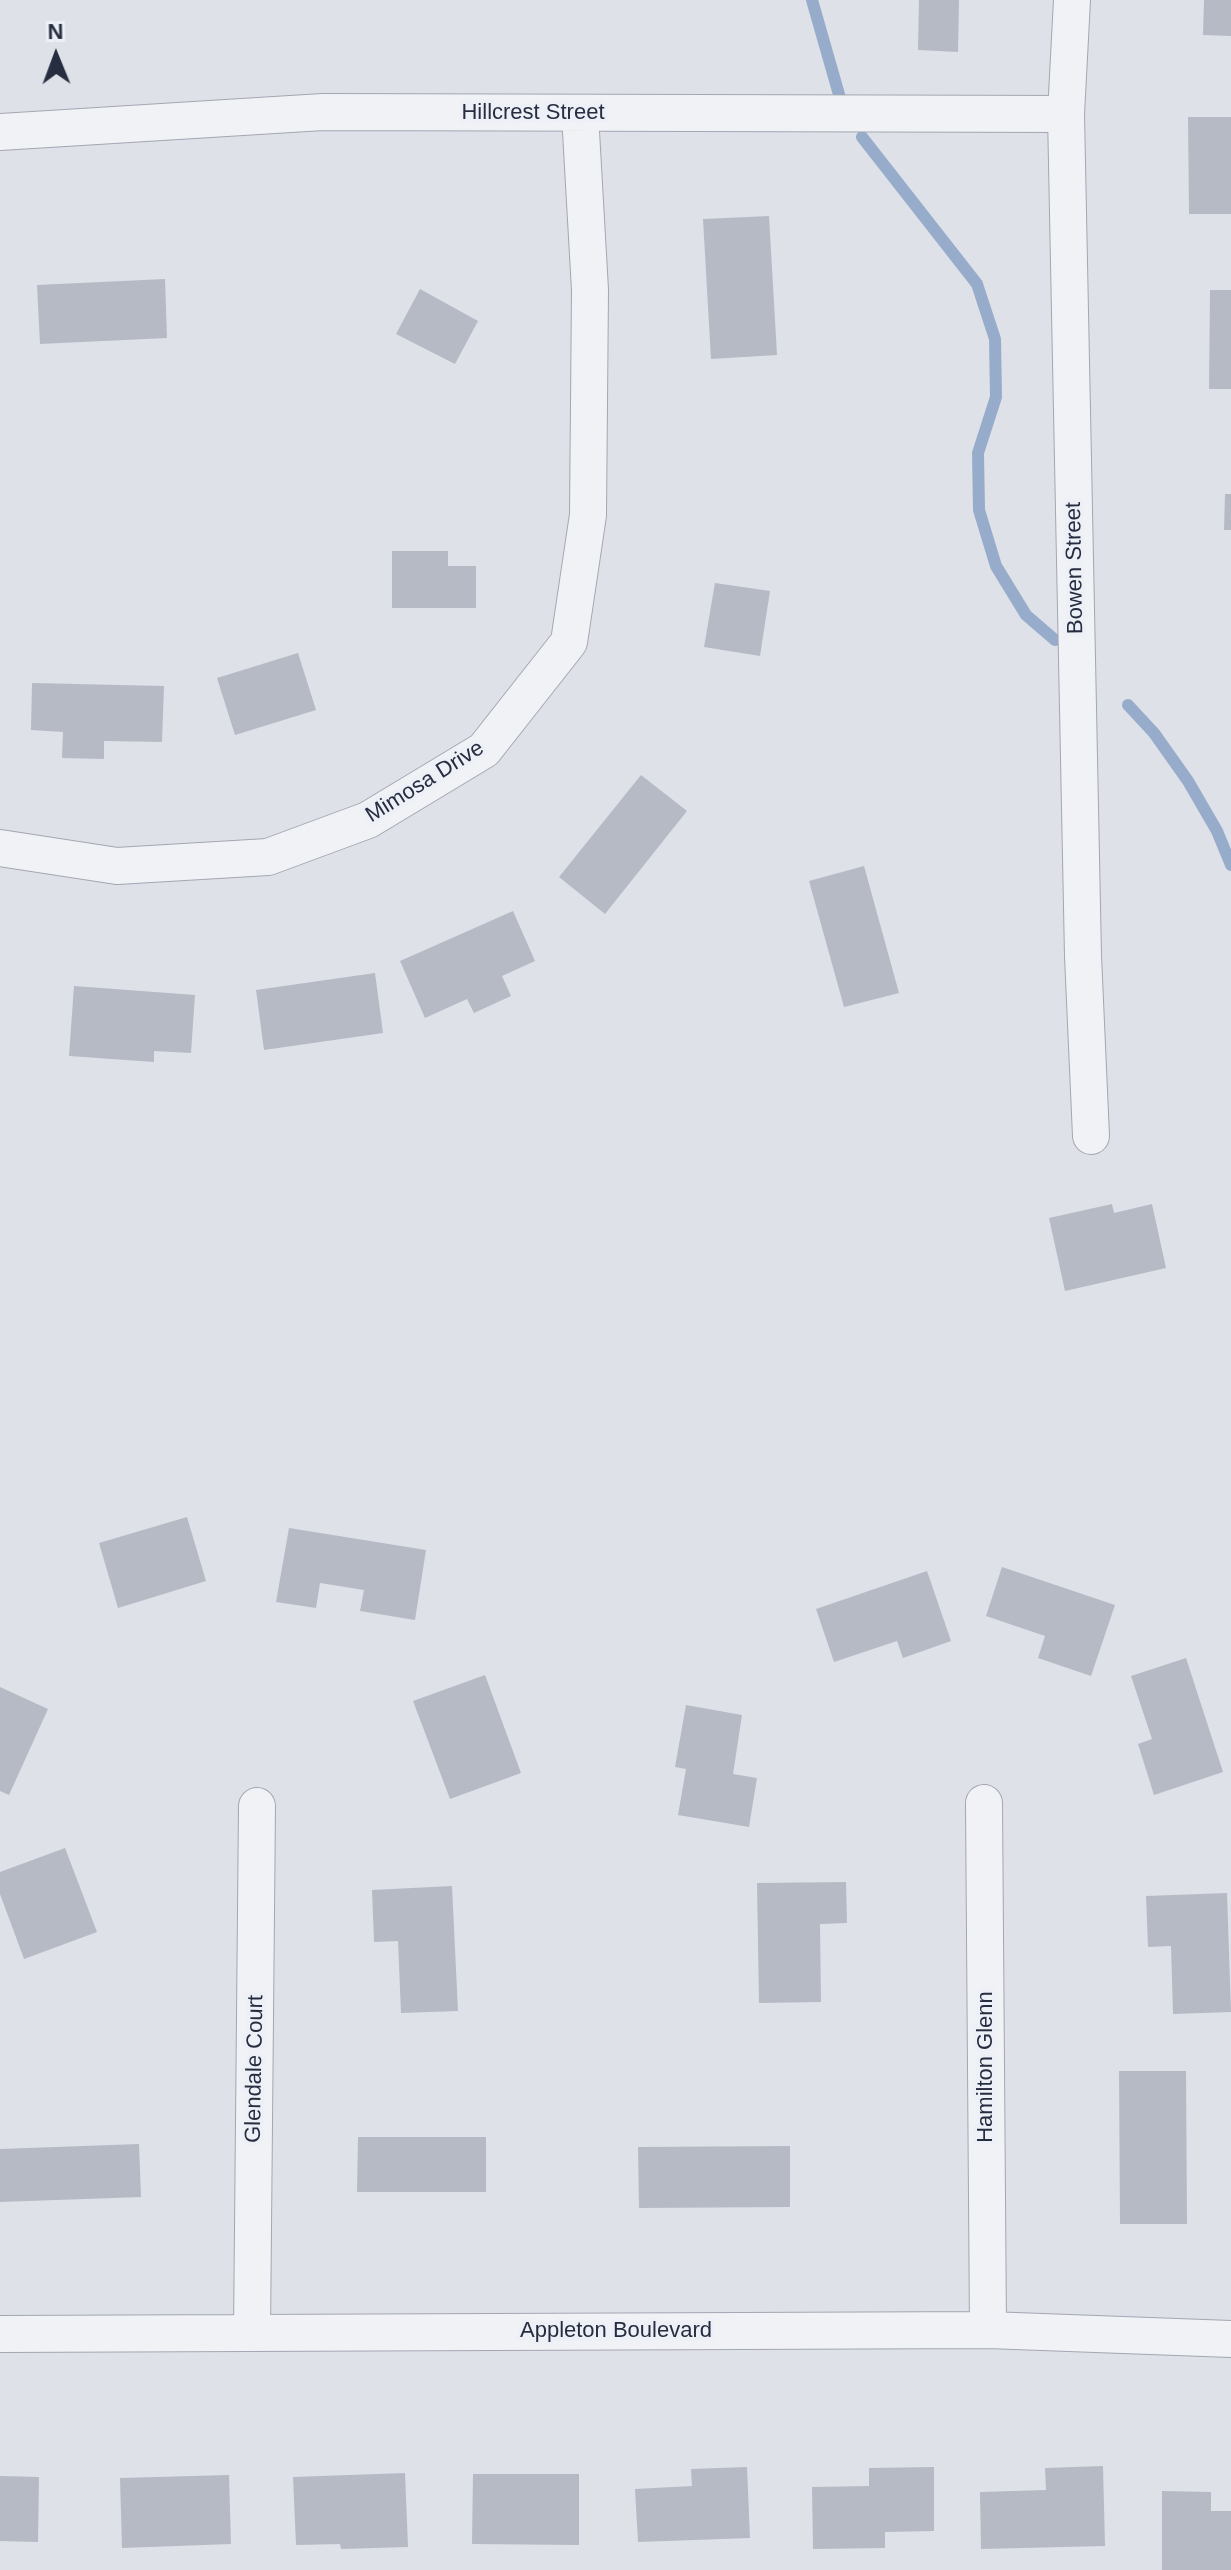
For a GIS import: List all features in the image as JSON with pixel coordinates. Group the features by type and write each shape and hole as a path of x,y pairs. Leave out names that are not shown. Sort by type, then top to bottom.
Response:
{"street":[{"name":"Bowen Street","path":"1072,0 1066,114 1082,924 1091,1136"},
{"name":"Hillcrest Street","path":"0,132 323,112 1066,114"},
{"name":"Mimosa Drive","path":"0,848 117,866 268,857 368,820 484,750 560,654 569,642 588,515 590,290 580,114"},
{"name":"Hamilton Glenn","path":"984,1803 988,2330"},
{"name":"Glendale Court","path":"252,2332 257,1806"},
{"name":"Appleton Boulevard","path":"0,2334 988,2330 1231,2339"}],"building":[{"path":"919,0 959,0 958,52 918,50"},
{"path":"1204,0 1231,0 1231,36 1203,35"},
{"path":"1188,117 1231,117 1231,214 1189,214"},
{"path":"769,216 777,355 711,359 703,219"},
{"path":"165,279 167,338 40,344 37,285"},
{"path":"420,289 478,321 455,364 396,334"},
{"path":"1210,290 1231,290 1231,389 1209,389"},
{"path":"1225,494 1231,494 1231,530 1224,530"},
{"path":"392,551 448,551 448,566 476,566 476,608 392,608"},
{"path":"715,583 770,591 760,656 704,647"},
{"path":"298,653 316,710 235,735 217,678"},
{"path":"32,683 164,686 162,742 104,741 104,759 62,758 63,732 31,730"},
{"path":"641,775 687,811 605,914 559,877"},
{"path":"864,866 899,993 844,1007 809,881"},
{"path":"513,911 535,961 502,976 511,996 474,1013 467,999 425,1018 400,961"},
{"path":"375,973 383,1033 264,1050 256,990"},
{"path":"74,986 195,995 191,1053 154,1051 154,1062 69,1056"},
{"path":"1112,1204 1114,1213 1152,1204 1166,1268 1065,1291 1049,1218"},
{"path":"187,1517 206,1581 118,1608 99,1543"},
{"path":"289,1528 426,1550 415,1620 360,1611 364,1590 320,1583 316,1608 276,1602"},
{"path":"1002,1567 1115,1605 1091,1676 1038,1658 1045,1636 986,1616"},
{"path":"927,1571 951,1641 903,1658 897,1641 834,1662 816,1609"},
{"path":"1186,1658 1223,1772 1154,1795 1138,1744 1152,1739 1131,1676"},
{"path":"485,1675 521,1773 450,1799 413,1701"},
{"path":"0,1687 48,1709 9,1795 0,1791"},
{"path":"686,1705 742,1715 733,1774 757,1778 749,1827 678,1815 686,1769 675,1767"},
{"path":"65,1848 97,1932 24,1959 0,1894 0,1872"},
{"path":"846,1882 847,1923 820,1924 821,2002 759,2003 757,1883"},
{"path":"452,1886 458,2011 401,2013 398,1941 374,1942 372,1890"},
{"path":"1227,1893 1231,2012 1173,2014 1171,1946 1148,1947 1146,1896"},
{"path":"1119,2071 1186,2071 1187,2224 1120,2224"},
{"path":"358,2137 486,2137 486,2192 357,2192"},
{"path":"139,2144 141,2197 0,2202 0,2149"},
{"path":"790,2146 790,2207 639,2208 638,2147"},
{"path":"1103,2466 1105,2546 981,2549 980,2492 1046,2490 1045,2468"},
{"path":"747,2467 750,2538 638,2542 635,2489 692,2486 691,2469"},
{"path":"934,2467 934,2531 885,2532 885,2548 813,2549 812,2487 869,2486 869,2468"},
{"path":"405,2473 408,2547 341,2549 340,2544 296,2545 293,2477"},
{"path":"473,2474 579,2474 579,2545 472,2544"},
{"path":"229,2475 231,2544 122,2548 120,2478"},
{"path":"0,2476 39,2477 38,2542 0,2541"},
{"path":"1162,2491 1211,2492 1211,2511 1231,2511 1231,2570 1162,2570"}],"waterway":[{"path":"812,0 840,98"},
{"path":"862,137 977,284 995,339 996,397 978,453 979,510 996,566 1026,615 1055,640"},
{"path":"1128,705 1154,733 1188,781 1217,831 1231,865"}]}
